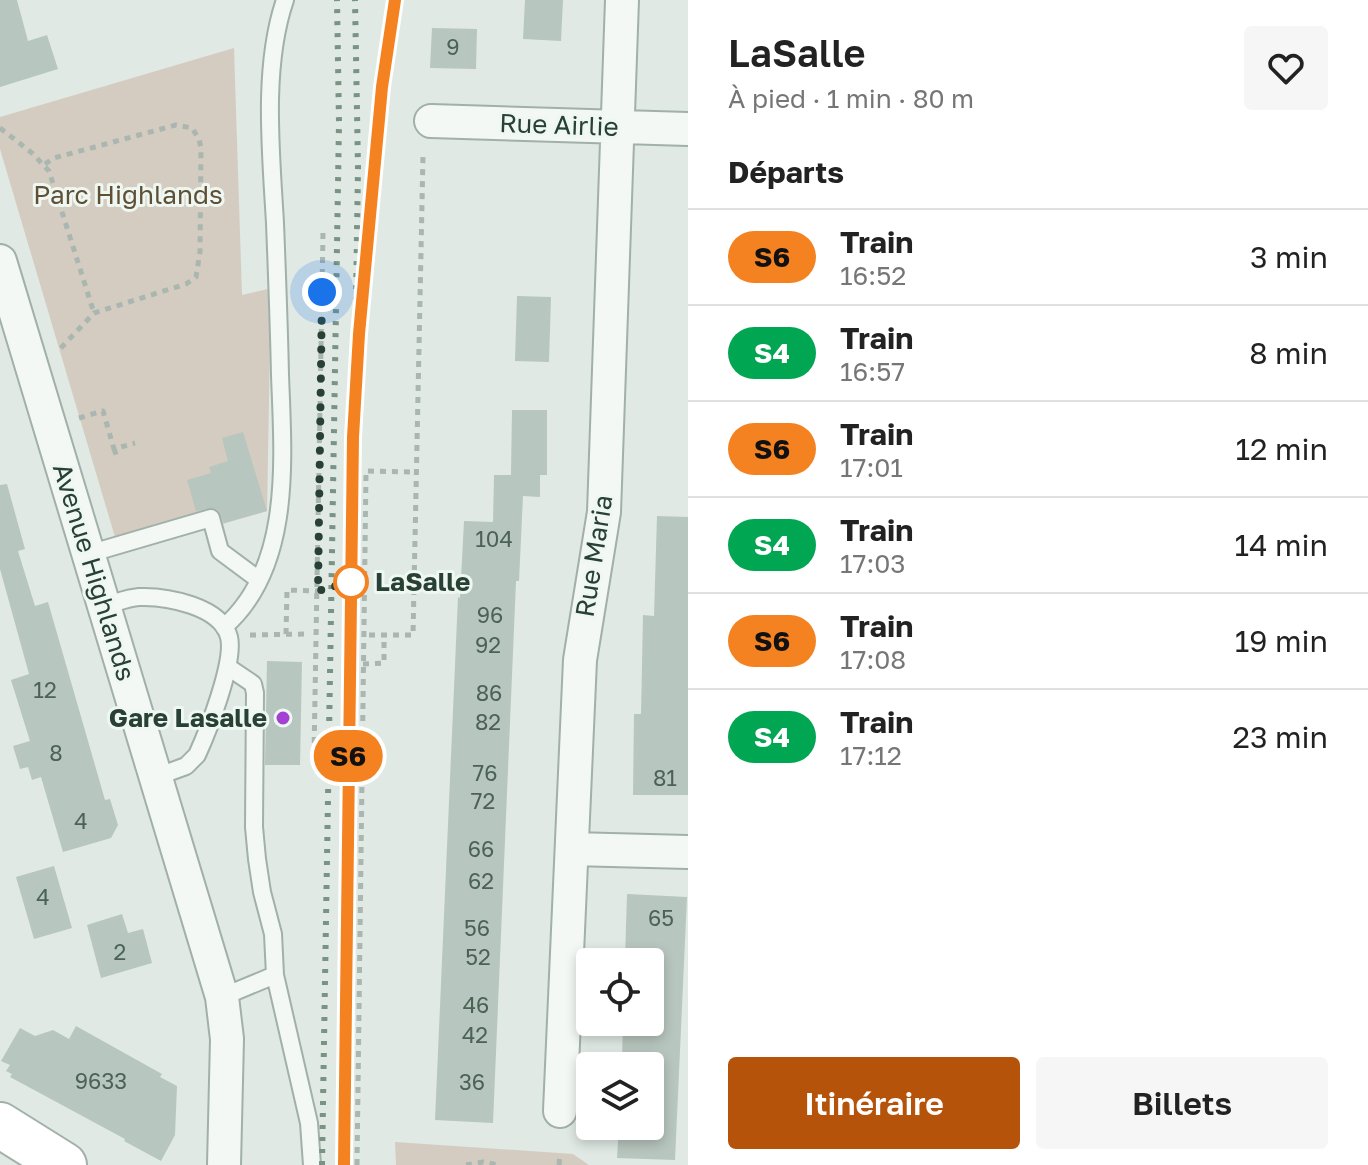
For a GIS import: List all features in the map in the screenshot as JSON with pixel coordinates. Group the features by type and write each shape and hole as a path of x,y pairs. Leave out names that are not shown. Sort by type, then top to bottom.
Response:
{"main road":[{"path":"0,1125 64,1165"}],"street":[{"name":"Rue Maria","path":"560,1111 580,660 604,512 622,0"},
{"name":"Rue Airlie","path":"431,121 688,129"},
{"name":"Avenue Highlands","path":"0,261 222,997 227,1039 224,1165"},
{"path":"572,849 688,852"}],"lane":[{"path":"156,777 186,766 197,755 228,667 226,632 247,604 259,580 276,528 282,422 271,112 275,39 285,0"},
{"path":"88,554 211,518 220,551 259,580"},
{"path":"103,606 138,597 165,599 201,608 226,632"},
{"path":"228,667 247,678 253,684 255,693 254,827 262,892 273,934 275,975 309,1123 312,1165"},
{"path":"222,997 275,975"}],"path":[{"path":"45,164 54,158 176,125 192,128 199,139 200,252 196,277 186,284 94,313 56,352"},
{"path":"0,128 45,164 49,171 94,313"},
{"path":"369,635 413,635 423,155"},
{"path":"314,755 323,232"},
{"path":"76,419 111,408"},
{"path":"103,411 117,457"},
{"path":"114,449 135,443"},
{"path":"357,1165 366,471 416,472"},
{"path":"286,634 287,590 318,591"},
{"path":"226,632 305,634"},
{"path":"363,664 384,663 384,635"},
{"path":"559,1165 560,1154"},
{"path":"466,1165 483,1162 498,1165"}],"green space":[{"name":"Parc Highlands","path":"234,48 242,295 268,289 267,511 120,554 0,149 0,117"},
{"path":"395,1142 573,1154 589,1165 396,1165"}],"building":[{"path":"0,0 17,0 28,41 47,35 58,69 0,87"},
{"path":"525,0 563,0 561,41 523,39"},
{"path":"432,28 477,29 476,69 430,68"},
{"path":"517,296 551,297 549,362 515,361"},
{"path":"512,410 547,410 547,475 540,475 540,497 523,496 519,581 516,581 493,1123 435,1120 464,521 493,522 494,475 511,475"},
{"path":"243,432 267,511 224,523 219,511 214,508 196,511 187,480 211,473 209,467 228,461 222,438"},
{"path":"7,484 25,549 18,551 35,606 48,602 105,800 110,799 118,825 111,838 63,852 41,777 32,780 28,767 20,769 13,746 30,741 11,680 29,674 0,569 0,485"},
{"path":"657,516 688,517 688,795 633,795 634,714 641,714 643,615 654,616"},
{"name":"Gare Lasalle","path":"267,661 302,662 300,765 265,765"},
{"path":"54,866 72,928 34,939 16,877"},
{"path":"627,894 687,897 675,1160 617,1158 618,1140 664,1140 664,1052 622,1052 623,1036 664,1036 664,948 625,948"},
{"path":"122,914 128,933 143,929 152,963 101,978 87,925"},
{"path":"76,1026 162,1074 160,1077 177,1086 175,1135 161,1161 10,1077 12,1074 6,1071 10,1065 1,1061 20,1028 35,1036 53,1030 69,1039"}],"railway":[{"path":"322,1165 339,123 337,0"},
{"path":"343,1165 358,168 355,0"},
{"path":"365,286 382,87 395,0"}],"train":[{"name":"S6","path":"344,1165 353,437 359,334 382,87 395,0"}],"place":[{"name":"LaSalle","path":"351,582"},
{"name":"Gare Lasalle","path":"283,718"}],"route":[{"path":"322,292 318,591 351,582"}]}
